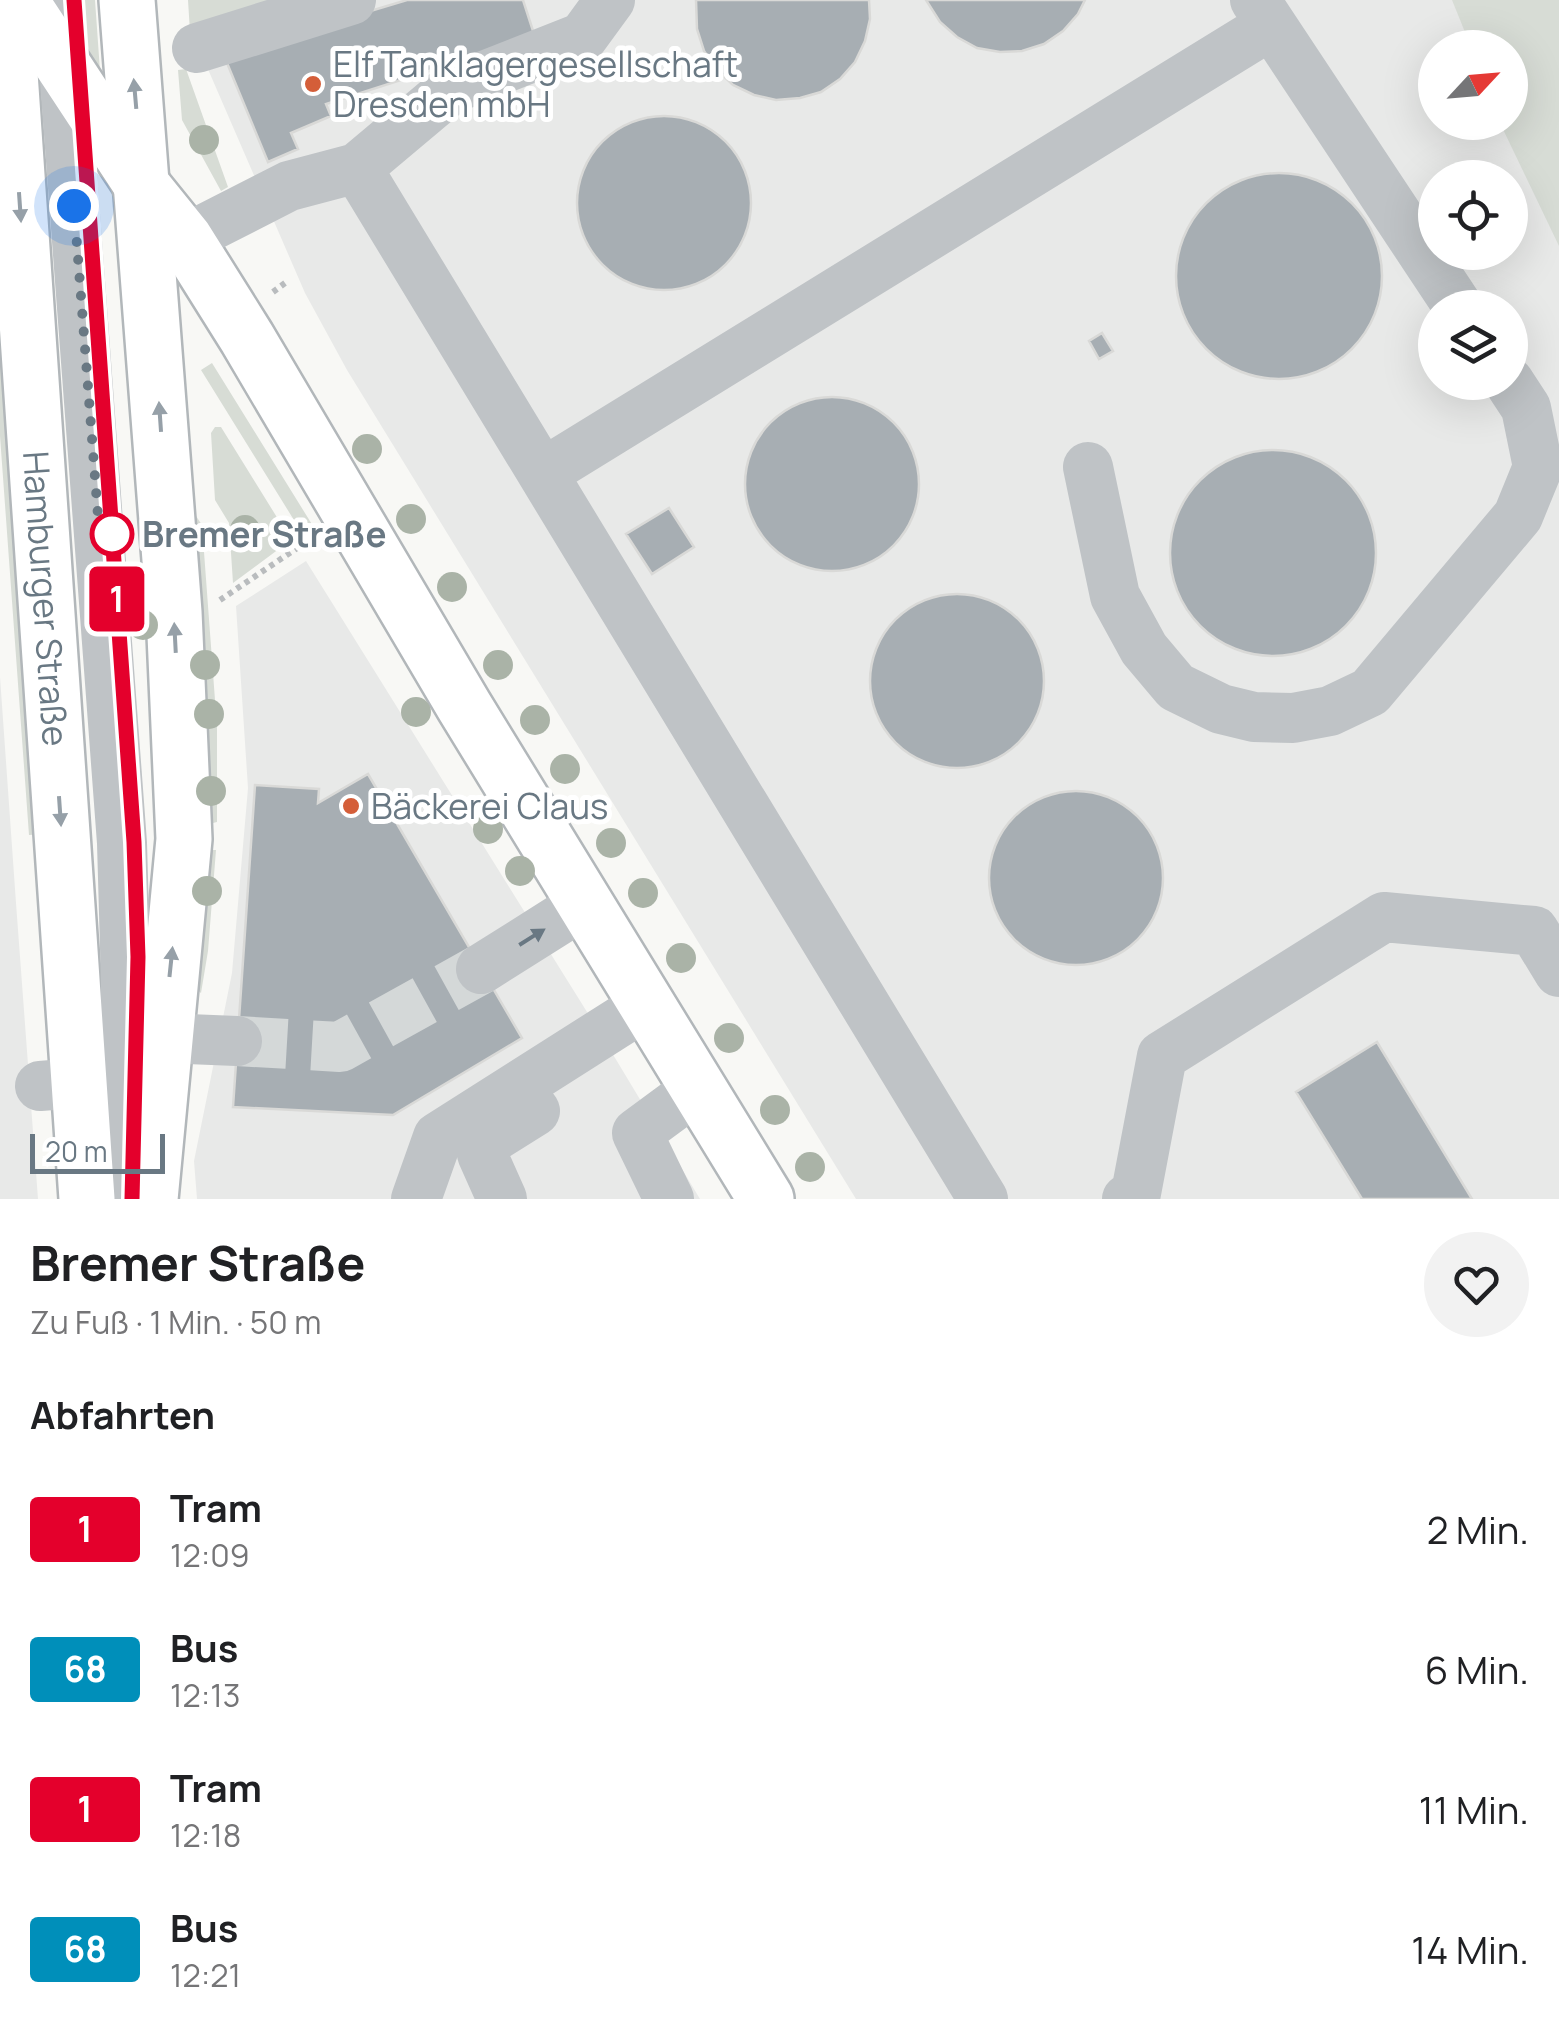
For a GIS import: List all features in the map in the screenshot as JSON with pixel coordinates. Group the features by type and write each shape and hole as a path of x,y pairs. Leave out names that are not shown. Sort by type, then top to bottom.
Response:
{"main road":[{"name":"Hamburger Straße","path":"5,0 5,72 100,1089 87,1199"},
{"name":"Hamburger Straße","path":"20,0 143,187"},
{"name":"Hamburger Straße","path":"100,1089 163,1038 184,840 174,612 127,0"},
{"path":"143,187 185,239 766,1199"},
{"name":"Hamburger Straße","path":"100,1089 150,1199"}],"lane":[{"path":"59,0 122,843 126,983 100,1089 120,1199"},
{"path":"197,48 350,0"},
{"path":"185,239 289,186 357,168 450,89 582,37 610,0"},
{"path":"543,474 1263,12 1447,290"},
{"path":"5,72 151,288"},
{"path":"357,168 983,1199"},
{"path":"1088,467 1115,596 1144,650 1176,687 1221,710 1254,717 1293,718 1330,711 1370,692 1518,516 1538,467 1548,458 1521,400"},
{"path":"481,969 584,904"},
{"path":"1127,1199 1136,1194 1162,1056 1384,917 1534,931 1559,972"},
{"path":"416,1199 438,1137 655,1018"},
{"path":"502,1199 482,1154 484,1143 655,1018"},
{"path":"163,1038 238,1041"},
{"path":"669,1199 637,1133 698,1088"}],"path":[{"path":"219,601 300,545"}],"shaded area":[{"path":"83,0 95,0 101,85 89,81"},
{"path":"188,0 293,0 190,32"},
{"path":"293,0 1559,0 1559,1199 856,1199 347,370 305,293 204,60"},
{"path":"1452,0 1559,0 1559,246 1528,181 1528,160 1518,160 1508,140 1528,140 1528,30 1464,30"},
{"path":"186,69 228,187 221,191 182,120 178,70"},
{"path":"0,362 13,368 49,834 29,835 0,436"},
{"path":"212,363 313,526 302,533 201,370"},
{"path":"215,427 221,427 291,540 233,583 229,523 215,500 211,433"},
{"path":"188,504 202,525 217,727 217,822 205,825"},
{"path":"306,561 700,1199 197,1199 194,1161 232,973 248,788 236,606"},
{"path":"0,677 16,903 38,1199 0,1199"},
{"path":"204,850 216,850 201,993 191,984"}],"building":[{"name":"Elf Tanklagergesellschaft Dresden mbH","path":"407,0 523,0 535,37 326,104 331,116 291,133 298,149 268,162 227,63 297,33"},
{"path":"696,0 869,0 870,19 855,62 840,79 821,92 776,100 733,85 717,70 704,51 697,29"},
{"path":"926,0 1085,0 1063,31 1044,44 1000,52 977,48 957,37 940,22"},
{"path":"664,116 697,123 726,141 744,170 751,203 744,236 726,265 697,283 664,290 631,283 602,265 584,236 577,203 584,170 602,141 631,123"},
{"path":"1279,173 1318,181 1352,203 1374,237 1382,276 1374,315 1352,349 1318,371 1279,379 1240,371 1206,349 1184,315 1176,276 1184,237 1206,203 1240,181"},
{"path":"1102,333 1113,351 1099,359 1089,341"},
{"path":"832,397 865,404 894,422 912,451 919,484 912,517 894,546 865,564 832,571 799,564 770,546 752,517 745,484 752,451 770,422 799,404"},
{"path":"1273,450 1312,458 1346,480 1368,514 1376,553 1368,592 1346,626 1312,648 1273,656 1234,648 1200,626 1178,592 1170,553 1178,514 1200,480 1234,458"},
{"path":"669,508 694,547 652,574 626,534"},
{"path":"957,594 990,601 1019,619 1037,648 1044,681 1037,714 1019,743 990,761 957,768 924,761 895,743 877,714 870,681 877,648 895,619 924,601"},
{"path":"368,774 522,1038 393,1115 233,1107 255,785 319,789 318,803"},
{"path":"1076,791 1109,798 1138,816 1156,845 1163,878 1156,911 1138,940 1109,958 1076,965 1043,958 1014,940 996,911 989,878 996,845 1014,816 1043,798"},
{"path":"1377,1042 1472,1199 1362,1199 1296,1092"}],"tunnel":[{"path":"237,1041 340,1047 481,969"}],"tram line":[{"name":"1","path":"74,0 134,842 138,957 132,1199"}],"place":[{"name":"Elf Tanklagergesellschaft Dresden mbH","path":"313,84"},
{"name":"Bremer Straße","path":"112,534"},
{"name":"Bäckerei Claus","path":"351,806"}],"route":[{"path":"74,206 98,516 112,534"}]}
